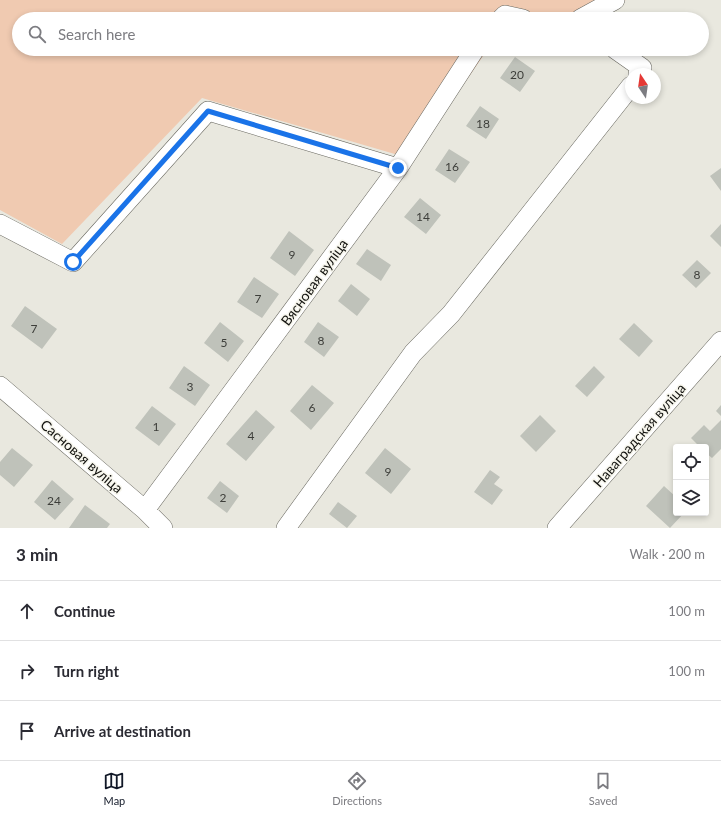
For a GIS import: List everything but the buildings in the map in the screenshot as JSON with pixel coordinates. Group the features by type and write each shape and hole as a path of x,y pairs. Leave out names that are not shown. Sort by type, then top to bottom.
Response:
{"street":[{"path":"593,12 615,0"},
{"name":"Вясновая вуліца","path":"145,510 398,168 470,56"},
{"path":"625,56 642,68"},
{"path":"286,528 413,353 451,314 625,94"},
{"path":"0,224 73,262 208,111 398,168"},
{"name":"Наваградская вуліца","path":"557,528 721,341"},
{"name":"Сасновая вуліца","path":"0,386 145,510 163,528"}],"shaded area":[{"path":"0,0 626,0 607,12 12,12 12,56 483,56 412,159 202,98 62,244 0,210"}],"route":[{"path":"73,262 208,111 398,168"}]}
